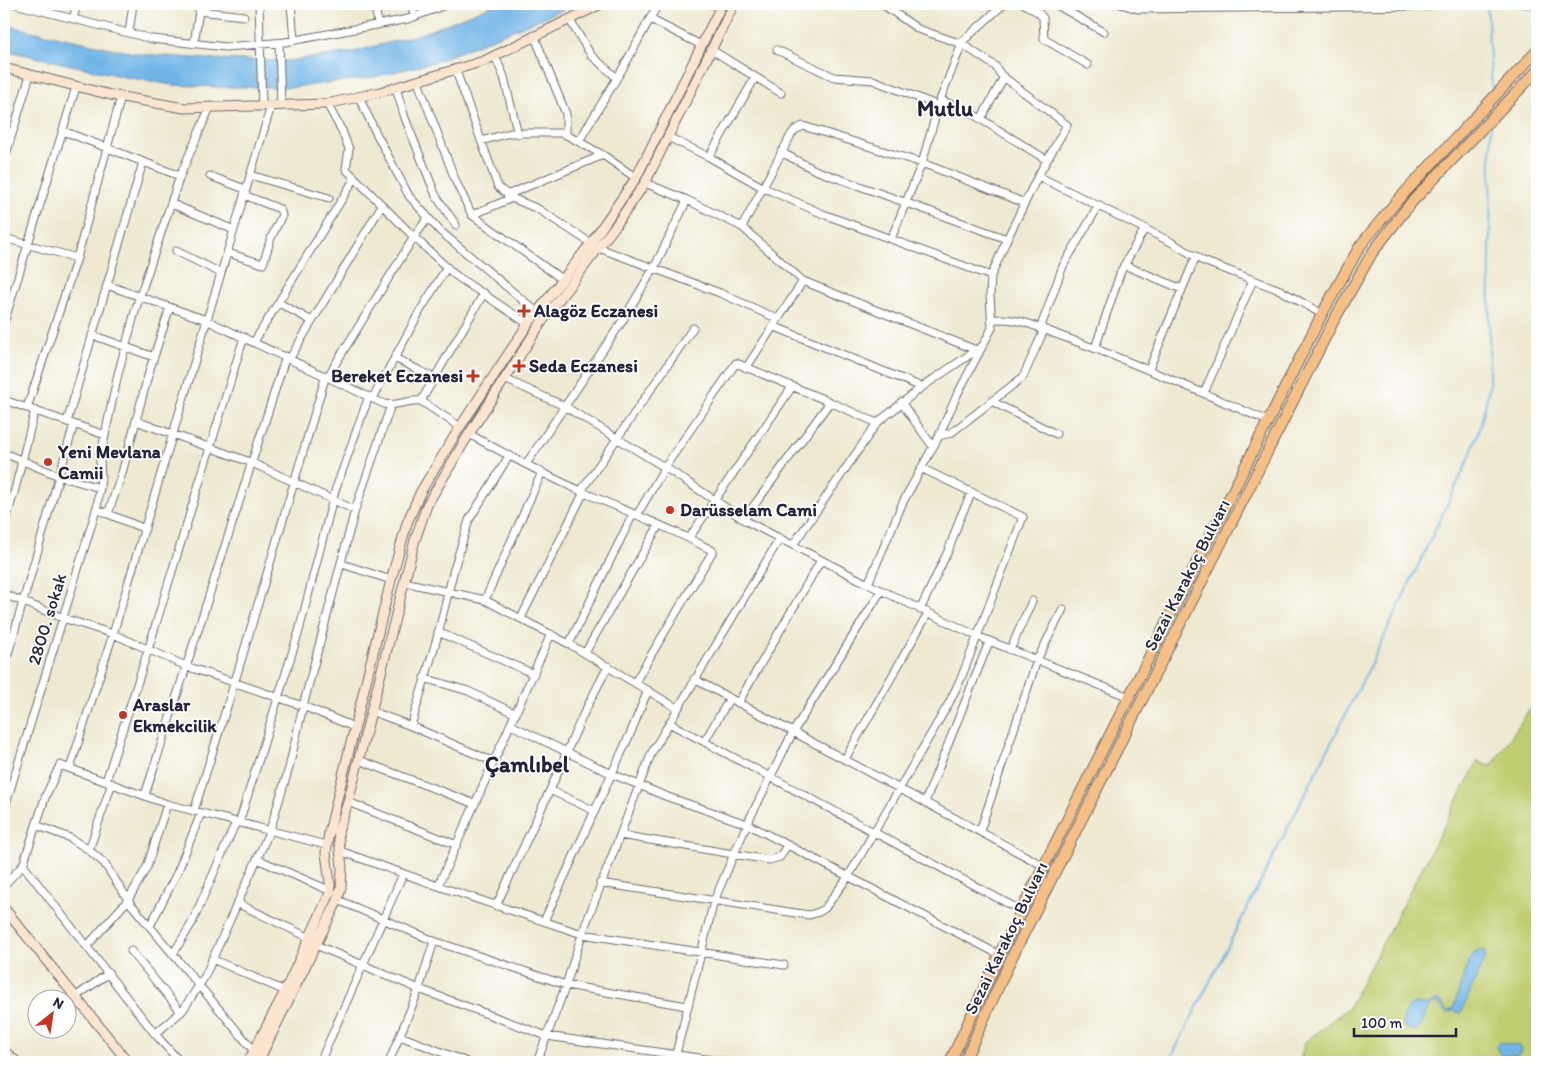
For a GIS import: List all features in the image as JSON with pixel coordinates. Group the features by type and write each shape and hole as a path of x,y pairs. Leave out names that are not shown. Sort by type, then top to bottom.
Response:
{"main road":[{"path":"4,68 121,97 184,108 327,104 418,82 484,61 601,4"},
{"path":"248,1062 285,991 338,900 342,867 338,832 348,802 415,540 427,505 469,434 542,323 599,248 644,183 734,4"},
{"path":"258,1062 313,941 330,891 326,845 391,580 407,523 421,491 460,426 528,324 591,243 636,178 721,5"},
{"path":"950,1062 1044,866 1322,314 1360,246 1405,191 1537,51"},
{"name":"Sezai Karakoç Bulvarı","path":"964,1062 1012,957 1333,322 1372,253 1410,204 1537,70"},
{"path":"4,908 67,988"},
{"path":"78,1002 128,1062"},
{"path":"4,1051 18,1062"}],"street":[{"path":"15,4 152,39 226,47 279,43 378,25 414,17 448,4"},
{"path":"73,18 77,4"},
{"path":"128,33 133,4"},
{"path":"70,768 113,634 250,175 266,106 260,44 259,4"},
{"path":"291,4 294,40"},
{"path":"374,4 378,25"},
{"path":"412,4 414,17"},
{"path":"579,141 658,4"},
{"path":"710,4 721,5"},
{"path":"868,584 903,502 939,436 957,395 992,328 991,276 1038,176 1067,125 1004,77 995,66 962,44 918,29 882,4"},
{"path":"891,239 922,163 939,103 963,41 1004,4"},
{"path":"1024,4 1039,13 1043,18 1044,39 1088,65"},
{"path":"1055,4 1104,32"},
{"path":"1120,4 1138,9 1429,6"},
{"path":"194,44 200,7 244,16"},
{"path":"650,18 702,45"},
{"path":"569,19 591,55 617,78"},
{"path":"534,35 566,114 566,135"},
{"path":"279,43 280,106"},
{"path":"712,50 781,93"},
{"path":"777,50 834,77 872,80 939,103 966,110 1047,160"},
{"path":"495,56 504,77 518,134"},
{"path":"456,71 498,187 510,196 538,208 591,243"},
{"path":"4,161 30,75"},
{"path":"981,119 1004,77"},
{"path":"708,157 755,78"},
{"path":"418,82 456,182 472,215 563,280"},
{"path":"4,323 76,87"},
{"path":"396,88 405,118 436,196 456,225"},
{"path":"27,408 77,258 121,97"},
{"path":"359,97 409,196 440,232 537,312"},
{"path":"327,104 347,141 349,149 346,169 414,237 456,275 528,324"},
{"name":"2800. sokak","path":"4,810 96,509 102,479 100,460 105,435 140,296 180,176 210,107"},
{"path":"742,227 781,152 795,130 803,126 922,163 1025,203"},
{"path":"63,131 180,176"},
{"path":"481,141 510,133 563,133 602,155 636,178"},
{"path":"668,137 762,187 823,214 991,276"},
{"path":"781,152 815,170 1007,240"},
{"path":"472,215 602,155"},
{"path":"4,664 59,476 92,335 143,162"},
{"path":"250,175 328,198"},
{"path":"210,176 280,209 282,215 271,238 263,264 228,253"},
{"path":"1038,176 1145,228 1196,256 1280,290 1322,314"},
{"path":"254,342 355,178"},
{"path":"644,183 687,200 742,227 803,281 976,350"},
{"path":"526,464 623,320 653,269 687,200"},
{"path":"172,204 234,230"},
{"path":"145,796 288,357 382,205"},
{"path":"939,436 951,434 1023,377 1042,329 1063,266 1099,205"},
{"path":"150,926 178,871 197,812 234,682 327,376 414,237 428,218"},
{"path":"1095,348 1121,272 1145,228"},
{"path":"4,238 77,258"},
{"path":"599,248 720,293 778,319"},
{"path":"176,251 221,274"},
{"path":"1149,369 1196,256"},
{"path":"1124,265 1182,289"},
{"path":"173,954 192,923 238,822 299,631 332,500 371,397 447,267"},
{"path":"1204,393 1252,280"},
{"path":"746,368 803,281"},
{"path":"107,285 206,320 391,405 414,400 421,401 460,426"},
{"path":"421,401 484,293"},
{"path":"279,303 312,321"},
{"path":"108,514 170,307"},
{"path":"991,320 1003,317 1095,348 1149,369 1268,421"},
{"path":"773,326 922,387"},
{"path":"520,618 582,492 692,328"},
{"path":"92,335 154,357"},
{"path":"89,850 244,338"},
{"path":"793,545 877,422 901,402 983,345"},
{"path":"395,358 434,378"},
{"path":"569,644 635,514 736,363 877,422"},
{"path":"505,379 564,406 744,519 881,591 989,642 1129,697"},
{"path":"689,538 792,387"},
{"path":"4,400 105,435"},
{"path":"744,519 830,402"},
{"path":"901,402 933,447"},
{"path":"993,402 1056,434"},
{"path":"156,1034 181,1012 200,985 270,830 289,768 303,706 355,510 391,405"},
{"path":"4,526 35,410"},
{"path":"136,421 252,463 355,510"},
{"path":"469,434 582,492 689,538 713,551 635,682"},
{"path":"4,453 59,476 100,488"},
{"path":"411,726 469,520 509,456"},
{"path":"600,883 812,914 825,908 848,877 949,703 962,676 1023,517 921,468"},
{"path":"485,600 542,472"},
{"path":"844,759 924,611 972,492"},
{"path":"96,509 145,528"},
{"path":"585,653 659,525"},
{"path":"536,1062 548,1036 600,883 652,752 780,538"},
{"path":"738,702 821,560"},
{"path":"342,564 391,580"},
{"path":"404,582 448,590 485,600 569,644 677,708"},
{"path":"675,1058 714,901 734,853 769,777 793,732 881,591"},
{"path":"4,594 64,618 113,634 186,666 303,706 354,726"},
{"path":"1010,650 1032,600"},
{"path":"980,831 1037,660 1063,609"},
{"path":"438,632 534,674"},
{"path":"438,886 551,634"},
{"path":"925,802 989,642"},
{"path":"496,906 608,666"},
{"path":"424,678 468,691 516,714"},
{"path":"694,679 1044,866"},
{"path":"544,921 612,774 648,690"},
{"path":"704,742 730,698"},
{"path":"371,712 411,726 494,762"},
{"path":"669,723 1022,911"},
{"path":"511,725 612,774 668,797 747,824 1000,955"},
{"path":"359,760 475,804"},
{"path":"4,885 23,865 36,825 60,765 167,804 326,845"},
{"path":"550,790 595,811"},
{"path":"348,802 457,845"},
{"path":"87,946 128,900 150,860 167,804"},
{"path":"36,825 70,838 89,850 104,864 128,900 254,1051"},
{"path":"620,834 773,859 780,857 787,845"},
{"path":"340,851 402,874 582,934 784,965"},
{"path":"257,859 330,891"},
{"path":"23,865 180,1062"},
{"path":"320,1062 402,874"},
{"path":"338,900 434,941 566,985 687,1006"},
{"path":"237,903 313,941 419,989 548,1036 675,1058 726,1062"},
{"path":"389,1062 419,989 434,941"},
{"path":"131,952 181,1012"},
{"path":"212,959 285,991"},
{"path":"78,994 109,973"},
{"path":"400,1036 467,1062"}],"green space":[{"path":"1537,698 1537,1062 1300,1062 1305,1042 1349,1007 1478,761 1491,767"}],"water":[{"path":"496,4 576,4 435,62 370,78 295,87 173,85 125,77 4,50 4,25 138,54 208,59 287,61 353,52 421,34"},
{"path":"1511,4 1537,4 1537,14 1534,11"},
{"path":"1482,950 1485,952 1485,958 1461,1013 1453,1011 1446,1013 1439,1004 1432,1004 1420,1028 1412,1030 1405,1028 1403,1022 1405,1014 1411,1005 1427,1005 1437,1000 1441,1002 1447,1011 1453,1009 1468,961 1474,953"},
{"path":"1499,1042 1519,1046 1522,1050 1516,1056 1501,1056 1496,1045"}],"waterway":[{"path":"1487,4 1492,94"},
{"path":"1169,1062 1371,664 1469,459 1481,424 1489,388 1491,123"}],"place":[{"name":"Alagöz Eczanesi","path":"524,311"},
{"name":"Seda Eczanesi","path":"519,366"},
{"name":"Bereket Eczanesi","path":"473,376"},
{"name":"Yeni Mevlana Camii","path":"48,462"},
{"name":"Darüsselam Cami","path":"670,510"},
{"name":"Araslar Ekmekcilik","path":"123,715"}],"district":[{"name":"Mutlu","path":"945,108"},
{"name":"Çamlıbel","path":"527,764"}]}
